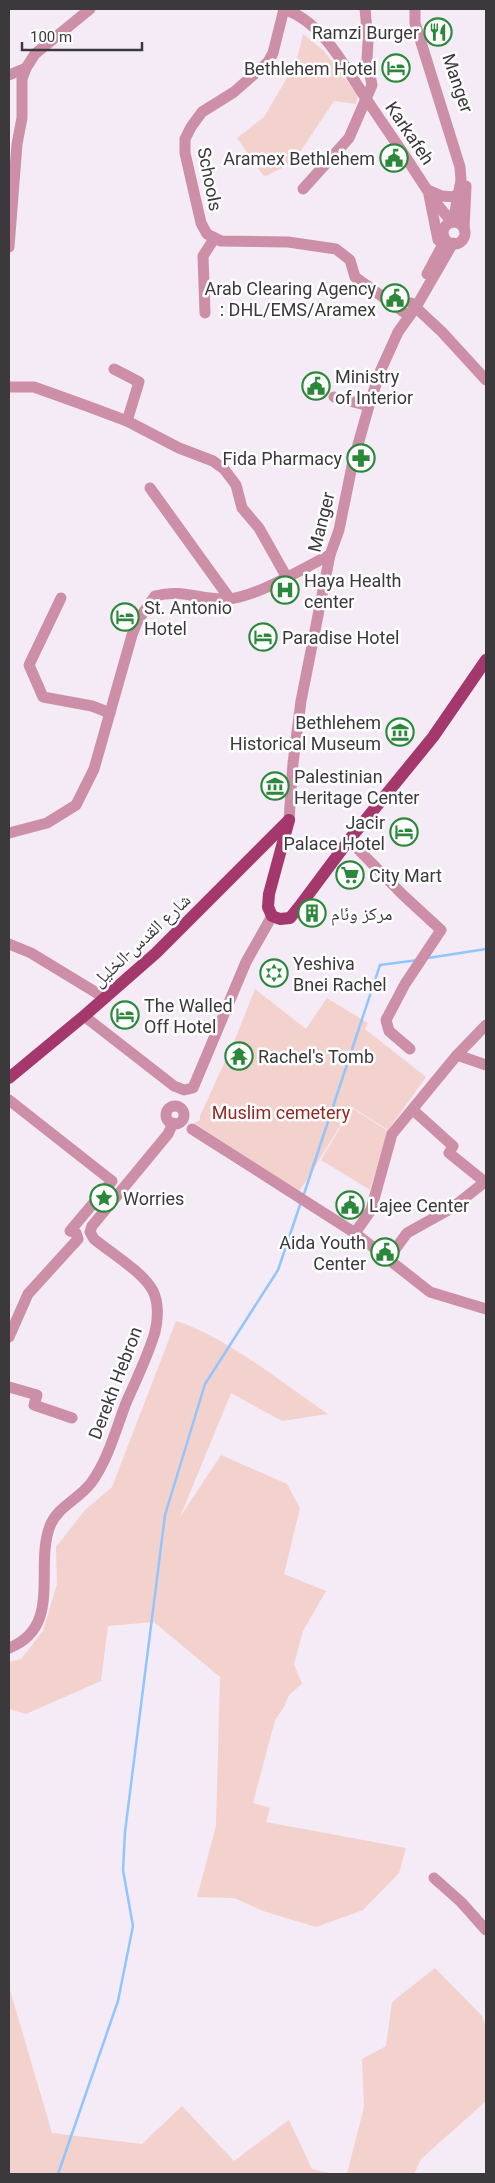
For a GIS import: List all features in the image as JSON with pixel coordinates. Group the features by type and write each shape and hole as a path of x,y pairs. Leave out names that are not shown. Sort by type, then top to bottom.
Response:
{"main road":[{"path":"272,916 280,919 290,918 349,840 433,737 486,660"},
{"name":"Manger","path":"272,916 268,907 268,894 289,820"},
{"name":"شارع القدس-الخليل","path":"9,1078 156,954 289,820"}],"street":[{"path":"9,248 13,143 22,118 22,79 26,68 35,54 90,9"},
{"name":"Karkafeh","path":"284,9 298,14 317,30 348,68 366,99 428,191 453,222"},
{"name":"Schools","path":"214,239 207,234 201,223 185,153 185,138 191,126 202,112 234,92 268,62 273,53 284,9"},
{"path":"303,189 349,138 372,85 366,60 368,41 365,9"},
{"name":"Manger","path":"415,9 415,23 460,167 461,180 453,222"},
{"name":"Manger","path":"415,9 461,148 466,180 464,229"},
{"path":"9,75 26,68"},
{"path":"438,255 438,239 428,191 449,197 455,197 458,193"},
{"path":"411,308 447,238 446,225 453,222 460,224 464,229 464,236 461,240 447,238 435,222"},
{"name":"Manger","path":"289,820 293,763 301,701 330,555 339,530 352,466 380,372 447,238"},
{"path":"205,313 203,256 214,239 221,241 296,243 336,249 350,260 355,277 411,308 486,380"},
{"path":"114,369 139,382 127,421"},
{"path":"9,386 34,387 127,421 170,444 213,461 224,469 236,485 242,508 258,528 286,576"},
{"path":"334,397 369,406"},
{"path":"150,488 230,599"},
{"path":"9,833 47,823 76,806 94,769 132,635 138,620 156,596 174,592 214,599 230,599 264,588 330,555"},
{"path":"61,598 29,665 43,697 92,706 110,713"},
{"path":"349,840 440,930 405,984 386,1020 389,1031 410,1049"},
{"path":"84,1016 174,1086 184,1090 193,1088 246,962 272,916"},
{"path":"9,944 31,953 105,998"},
{"path":"355,1233 371,1210 392,1134 457,1055 486,1025"},
{"path":"457,1055 486,1065"},
{"path":"9,1100 112,1181 70,1231 76,1234 78,1239 28,1294 9,1337"},
{"path":"388,1259 407,1233 452,1208 486,1182 449,1153 453,1146 413,1110"},
{"name":"Derekh Hebron","path":"9,1648 32,1632 45,1595 44,1560 50,1527 62,1509 84,1492 99,1470 155,1332 157,1304 153,1290 142,1277 94,1238 90,1232 92,1226 168,1134 173,1123"},
{"path":"192,1130 355,1233 430,1292 486,1309"},
{"path":"9,1386 37,1395 34,1405 72,1418"},
{"path":"434,1878 462,1902 486,1930"}],"green space":[{"path":"303,34 324,51 358,95 356,104 334,101 290,164 266,176 263,175 237,138 264,117 291,71 298,55"},
{"name":"Muslim cemetery","path":"255,989 306,1029 327,998 368,1023 365,1029 426,1077 388,1130 352,1107 299,1192 194,1123 200,1120 200,1116 227,1057 247,1066 251,1056 232,1047"},
{"path":"352,1108 388,1131 370,1190 321,1160"},
{"path":"176,1321 195,1328 234,1349 328,1414 282,1421 231,1393 180,1517 221,1455 287,1484 300,1508 284,1574 326,1591 303,1631 294,1664 302,1684 289,1695 284,1707 275,1720 253,1803 270,1808 266,1822 406,1848 399,1873 363,1910 316,1927 263,1911 234,1898 197,1897 216,1826 220,1677 154,1622 108,1626 101,1681 26,1714 9,1709 9,1662 21,1659 43,1631 57,1584 56,1547 85,1510 112,1487"},
{"path":"435,1968 482,2016 486,2028 486,2101 421,2159 414,2174 347,2174 364,2107 362,2059 386,2046 392,2002"},
{"path":"9,1990 52,2133 142,2144 182,2106 234,2161 289,2120 312,2169 334,2174 9,2174"}],"waterway":[{"path":"428,958 486,949"},
{"path":"303,1197 380,965 418,960"},
{"path":"58,2174 118,2001 133,1926 123,1870 125,1832 165,1515 205,1384 278,1270 301,1202"}],"place":[{"name":"Ramzi Burger","path":"438,32"},
{"name":"Bethlehem Hotel","path":"396,68"},
{"name":"Aramex Bethlehem","path":"394,158"},
{"name":"Arab Clearing Agency : DHL/EMS/Aramex","path":"395,298"},
{"name":"Ministry of Interior","path":"316,386"},
{"name":"Fida Pharmacy","path":"361,458"},
{"name":"Haya Health center","path":"285,590"},
{"name":"St. Antonio Hotel","path":"125,617"},
{"name":"Paradise Hotel","path":"263,637"},
{"name":"Bethlehem Historical Museum","path":"400,732"},
{"name":"Palestinian Heritage Center","path":"275,786"},
{"name":"Jacir Palace Hotel","path":"404,832"},
{"name":"City Mart","path":"350,875"},
{"name":"مركز وئام","path":"312,913"},
{"name":"Yeshiva Bnei Rachel","path":"274,973"},
{"name":"The Walled Off Hotel","path":"125,1015"},
{"name":"Rachel's Tomb","path":"239,1056"},
{"name":"Worries","path":"104,1198"},
{"name":"Lajee Center","path":"350,1205"},
{"name":"Aida Youth Center","path":"385,1252"}]}
